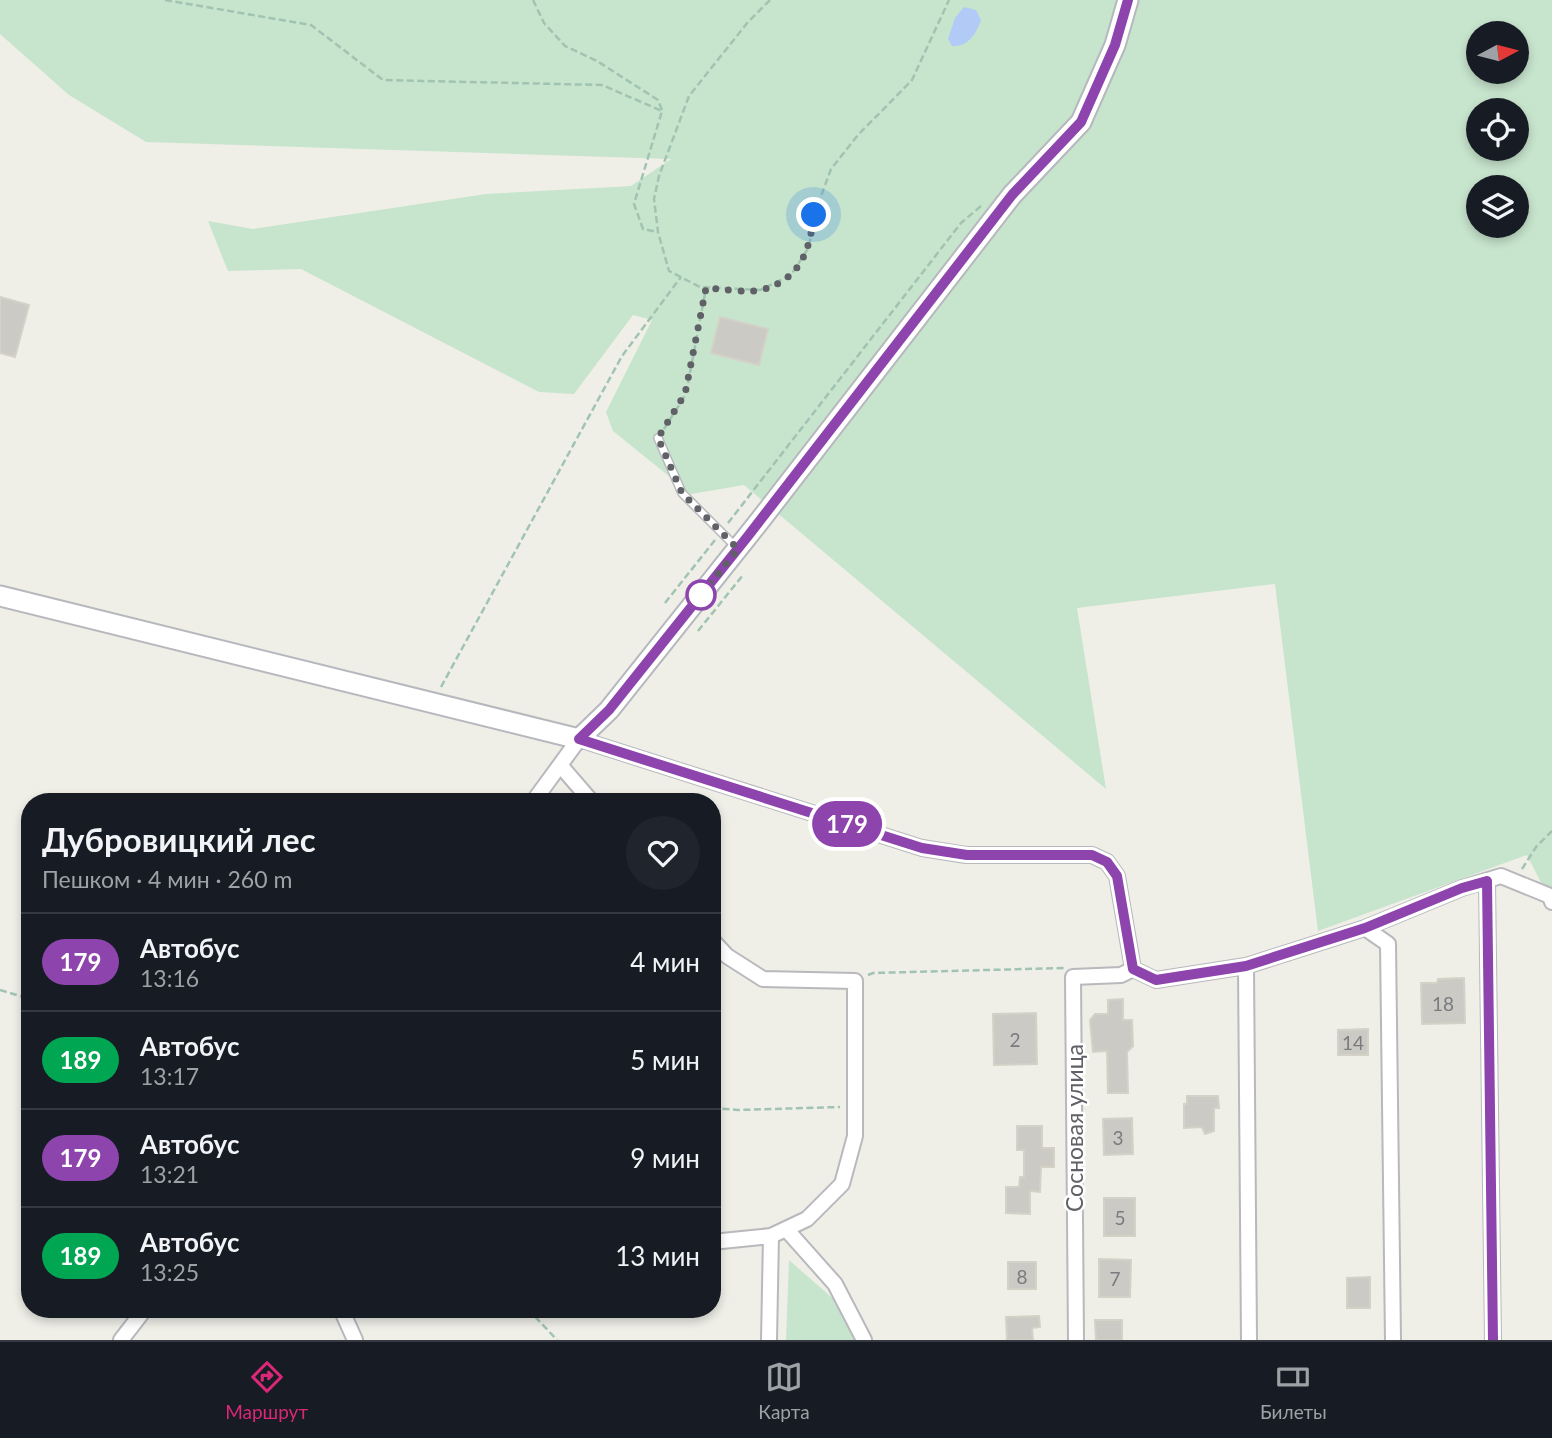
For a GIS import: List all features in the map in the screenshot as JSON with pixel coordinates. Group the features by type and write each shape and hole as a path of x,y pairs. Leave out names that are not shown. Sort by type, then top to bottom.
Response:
{"street":[{"path":"540,793 579,739 609,710 738,549 1012,195 1081,122 1115,45 1128,0"},
{"path":"0,596 579,739 922,848 967,855 1092,855 1107,862 1117,876 1133,969"},
{"path":"560,765 584,793"},
{"path":"1133,969 1156,980 1246,966 1365,928 1462,888 1501,876 1550,896 1552,902"},
{"path":"1487,881 1493,1340"},
{"path":"1365,928 1388,944 1393,1340"},
{"path":"721,950 763,979 855,981 855,1136 842,1184 807,1219 786,1229 771,1236 721,1241"},
{"path":"1246,966 1250,1340"},
{"path":"1073,977 1121,975 1133,969"},
{"name":"Сосновая улица","path":"1073,977 1076,1340"},
{"path":"786,1229 835,1284 864,1340"},
{"path":"769,1340 771,1236"},
{"path":"121,1340 138,1318"},
{"path":"345,1318 355,1340"}],"lane":[{"path":"658,438 682,493 738,549"}],"path":[{"path":"164,0 310,25 383,80 602,85 662,111"},
{"path":"533,0 544,23 565,46 597,61 658,100 662,111 634,204 643,229 658,232"},
{"path":"770,0 748,22 688,96 659,176 654,200 658,232 669,271 700,288 760,290 791,275 809,247 814,215 831,169 858,135 912,80 949,0"},
{"path":"665,603 961,223 981,206"},
{"path":"432,704 622,356 681,277"},
{"path":"658,438 685,394 706,288"},
{"path":"698,631 743,575"},
{"path":"1514,881 1536,847 1552,831"},
{"path":"855,981 873,973 1064,968 1073,977"},
{"path":"0,990 21,996"},
{"path":"721,1109 854,1106"},
{"path":"536,1318 557,1340"}],"green space":[{"path":"0,0 1552,0 1552,904 1527,855 1318,931 1275,584 1077,608 1106,789 744,485 691,494 613,431 606,412 652,320 633,315 574,394 539,392 301,269 228,271 208,221 253,229 486,194 631,186 671,159 146,142 69,95 0,34"},
{"path":"789,1260 846,1310 855,1340 786,1340"}],"water":[{"path":"964,7 976,10 981,20 971,39 952,46 948,39 955,18"}],"building":[{"path":"0,297 29,305 15,357 0,353"},
{"path":"720,317 768,329 759,365 711,353"},
{"path":"1464,978 1465,1023 1422,1024 1421,983"},
{"path":"1123,999 1123,1020 1132,1020 1133,1046 1127,1052 1128,1093 1108,1093 1107,1051 1093,1052 1090,1020 1095,1014 1108,1014 1108,1000"},
{"path":"1036,1013 1037,1064 994,1065 993,1014"},
{"path":"1368,1029 1368,1055 1338,1055 1338,1030"},
{"path":"1187,1096 1218,1096 1219,1108 1214,1108 1214,1131 1205,1134 1202,1127 1184,1128 1184,1104 1187,1104"},
{"path":"1132,1118 1133,1154 1104,1155 1103,1119"},
{"path":"1017,1126 1042,1126 1042,1148 1054,1148 1054,1167 1041,1167 1040,1192 1030,1191 1030,1214 1006,1213 1006,1187 1019,1187 1020,1177 1024,1177 1024,1150 1017,1150"},
{"path":"1104,1198 1135,1198 1135,1236 1104,1236"},
{"path":"1099,1259 1131,1260 1130,1297 1099,1297"},
{"path":"1008,1262 1036,1262 1036,1289 1008,1289"},
{"path":"1370,1277 1370,1308 1347,1308 1347,1278"},
{"path":"1039,1316 1040,1327 1032,1328 1033,1340 1007,1340 1006,1317"},
{"path":"1095,1320 1122,1320 1122,1340 1096,1340"}],"bus line":[{"name":"179","path":"1128,0 1115,45 1081,122 1012,195 748,536 609,710 579,739 922,848 967,855 1092,855 1107,862 1117,876 1133,969 1156,980 1246,966 1365,928 1462,888 1487,881 1493,1340"}],"route":[{"path":"701,595 694,604 738,549 682,493 658,438 685,394 706,288 760,290 791,275 809,247 814,215"}]}
